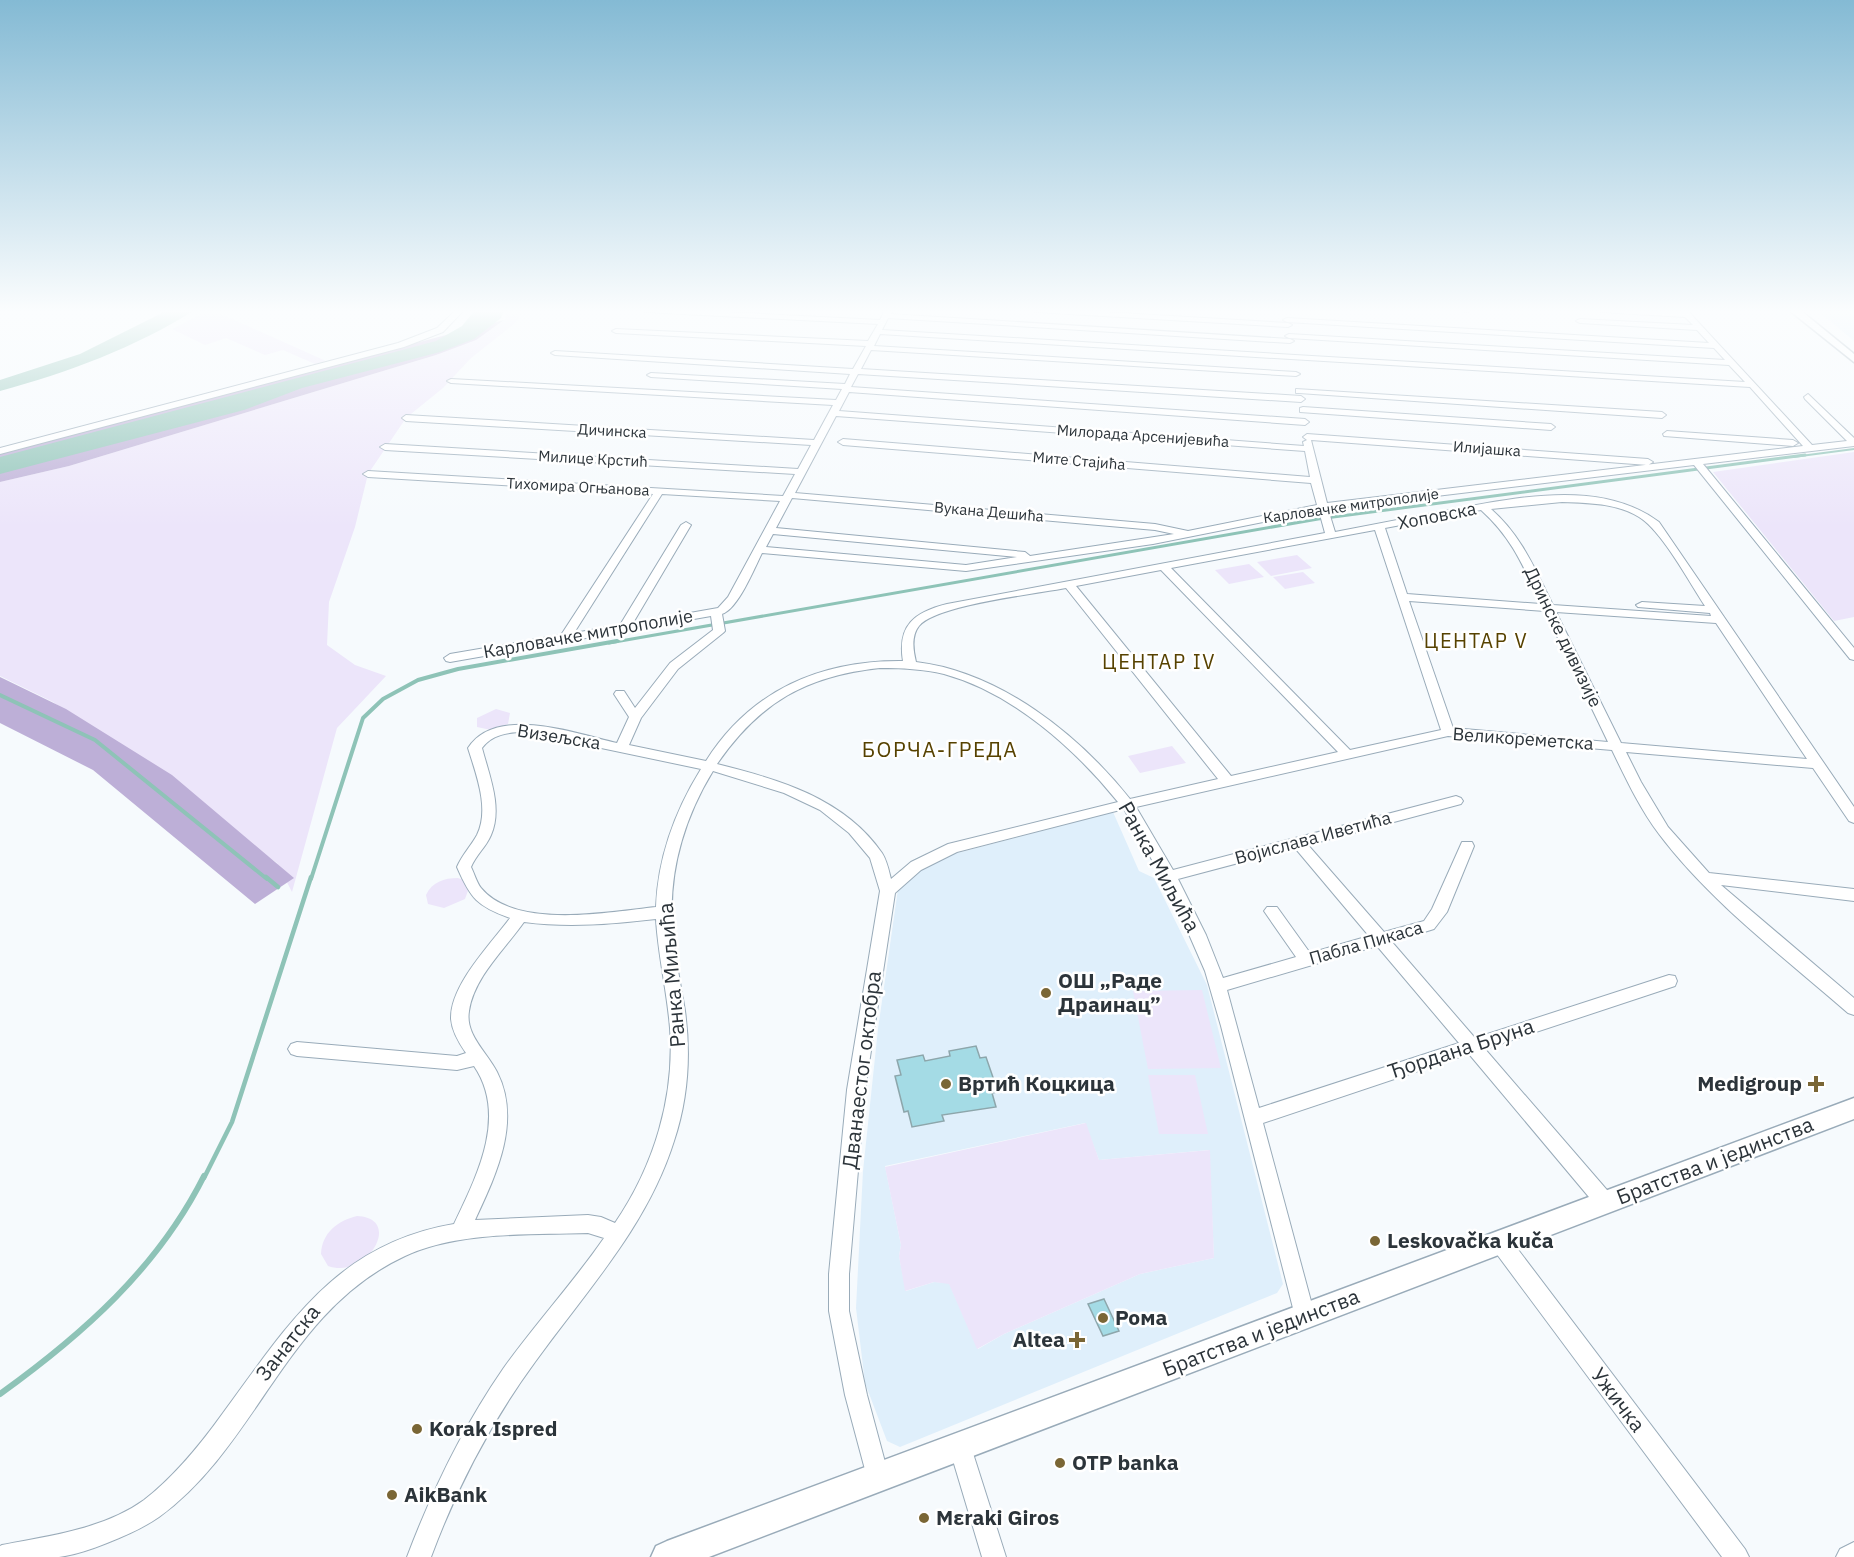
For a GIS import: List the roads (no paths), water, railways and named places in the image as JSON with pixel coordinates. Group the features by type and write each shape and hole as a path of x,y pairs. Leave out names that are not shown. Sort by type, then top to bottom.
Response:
{"street":[{"path":"0,451 259,383"},
{"path":"480,383 838,403"},
{"path":"766,383 1305,422"},
{"path":"621,748 635,717 674,666 720,618 760,550 850,383"},
{"path":"1081,383 1662,415"},
{"path":"1298,383 1315,480 1330,533"},
{"path":"1714,383 1752,385"},
{"path":"1750,383 1808,445"},
{"path":"1808,397 1854,443"},
{"path":"1303,410 1551,427"},
{"name":"Милорада Арсенијевића","path":"833,413 1309,449"},
{"name":"Дичинска","path":"406,418 817,444"},
{"path":"1667,434 1808,445"},
{"name":"Илијашка","path":"1307,437 1539,453 1667,465"},
{"name":"Мите Стајића","path":"843,442 1315,480"},
{"name":"Карловачке митрополије","path":"760,550 958,569 1187,534 1322,507 1667,465 1808,445 1854,443"},
{"name":"Милице Крстић","path":"385,447 802,472"},
{"path":"1696,461 1854,656"},
{"name":"Тихомира Огњанова","path":"368,474 659,492 789,497"},
{"path":"566,636 659,492"},
{"name":"Вукана Дешића","path":"789,497 1155,527 1187,534"},
{"name":"Хоповска","path":"910,664 906,635 914,623 924,616 947,607 1330,533 1379,527 1529,500 1618,505 1639,512 1655,524 1854,818"},
{"name":"Дринске дивизије","path":"1484,507 1511,533 1649,810 1677,849 1704,878 1854,1008"},
{"path":"625,627 686,525"},
{"path":"1379,527 1448,732"},
{"path":"770,531 1008,552 1030,558"},
{"path":"1162,567 1347,754"},
{"path":"1068,584 1227,781"},
{"path":"1400,592 1718,615"},
{"name":"Карловачке митрополије","path":"450,658 481,660 566,636 625,627 720,618"},
{"name":"Ранка Миљића","path":"419,1557 455,1471 486,1414 510,1377 618,1235 653,1173 668,1133 679,1081 680,1041 664,912 664,884 672,842 692,798 709,767 753,714 785,688 837,670 882,664 910,664 937,668 975,680 1033,714 1072,747 1127,804 1169,876 1218,986 1305,1316"},
{"path":"620,694 635,717"},
{"name":"Визељска","path":"664,912 570,920 520,916 487,903 471,884 465,870 466,862 482,838 488,821 487,792 476,745 494,733 525,728 709,767"},
{"name":"Великореметска","path":"888,891 899,878 916,866 953,848 1127,804 1448,732 1818,764"},
{"name":"Дванаестог октобра","path":"709,767 786,789 845,822 865,839 876,854 885,873 888,891 856,1090 839,1283 842,1331 878,1477"},
{"name":"Војислава Иветића","path":"1169,876 1456,801"},
{"path":"1298,842 1606,1203"},
{"name":"Пабла Пикаса","path":"1218,986 1429,925 1435,920 1467,846"},
{"path":"1704,878 1854,895"},
{"path":"1272,911 1306,960"},
{"path":"460,1232 486,1176 497,1139 497,1109 494,1088 461,1028 460,1009 469,988 520,916"},
{"name":"Ђордана Бруна","path":"1252,1118 1669,981"},
{"path":"297,1049 457,1063 479,1057"},
{"name":"Братства и јединства","path":"667,1557 1854,1108"},
{"name":"Занатска","path":"2,1557 88,1537 122,1524 150,1509 197,1465 295,1330 321,1300 341,1282 398,1249 440,1235 460,1232 588,1224 601,1226 618,1235"},
{"name":"Ужичка","path":"1500,1242 1737,1557"},
{"path":"960,1447 994,1557"},
{"path":"1848,1557 1854,1554"}],"waterway":[{"path":"1793,457 1854,449"},
{"path":"609,643 1318,519 1805,455"},
{"path":"311,879 363,718 383,699 418,680 458,669 617,641"},
{"path":"0,695 95,740 267,879"},
{"path":"266,877 278,887"},
{"path":"204,1178 232,1122 311,877"},
{"path":"0,1394 60,1348 116,1297 164,1241 204,1176"}],"place":[{"name":"ОШ „Раде Драинац”","path":"1046,993"},
{"name":"Вртић Коцкица","path":"946,1084"},
{"name":"Medigroup","path":"1816,1084"},
{"name":"Leskovačka kuča","path":"1375,1241"},
{"name":"Рома","path":"1103,1318"},
{"name":"Altea","path":"1077,1340"},
{"name":"Korak Ispred","path":"417,1429"},
{"name":"OTP banka","path":"1060,1463"},
{"name":"AikBank","path":"392,1495"},
{"name":"Mεraki Giros","path":"924,1518"}],"district":[{"name":"ЦЕНТАР V","path":"1476,641"},
{"name":"ЦЕНТАР IV","path":"1159,662"},
{"name":"БОРЧА-ГРЕДА","path":"940,750"}]}
